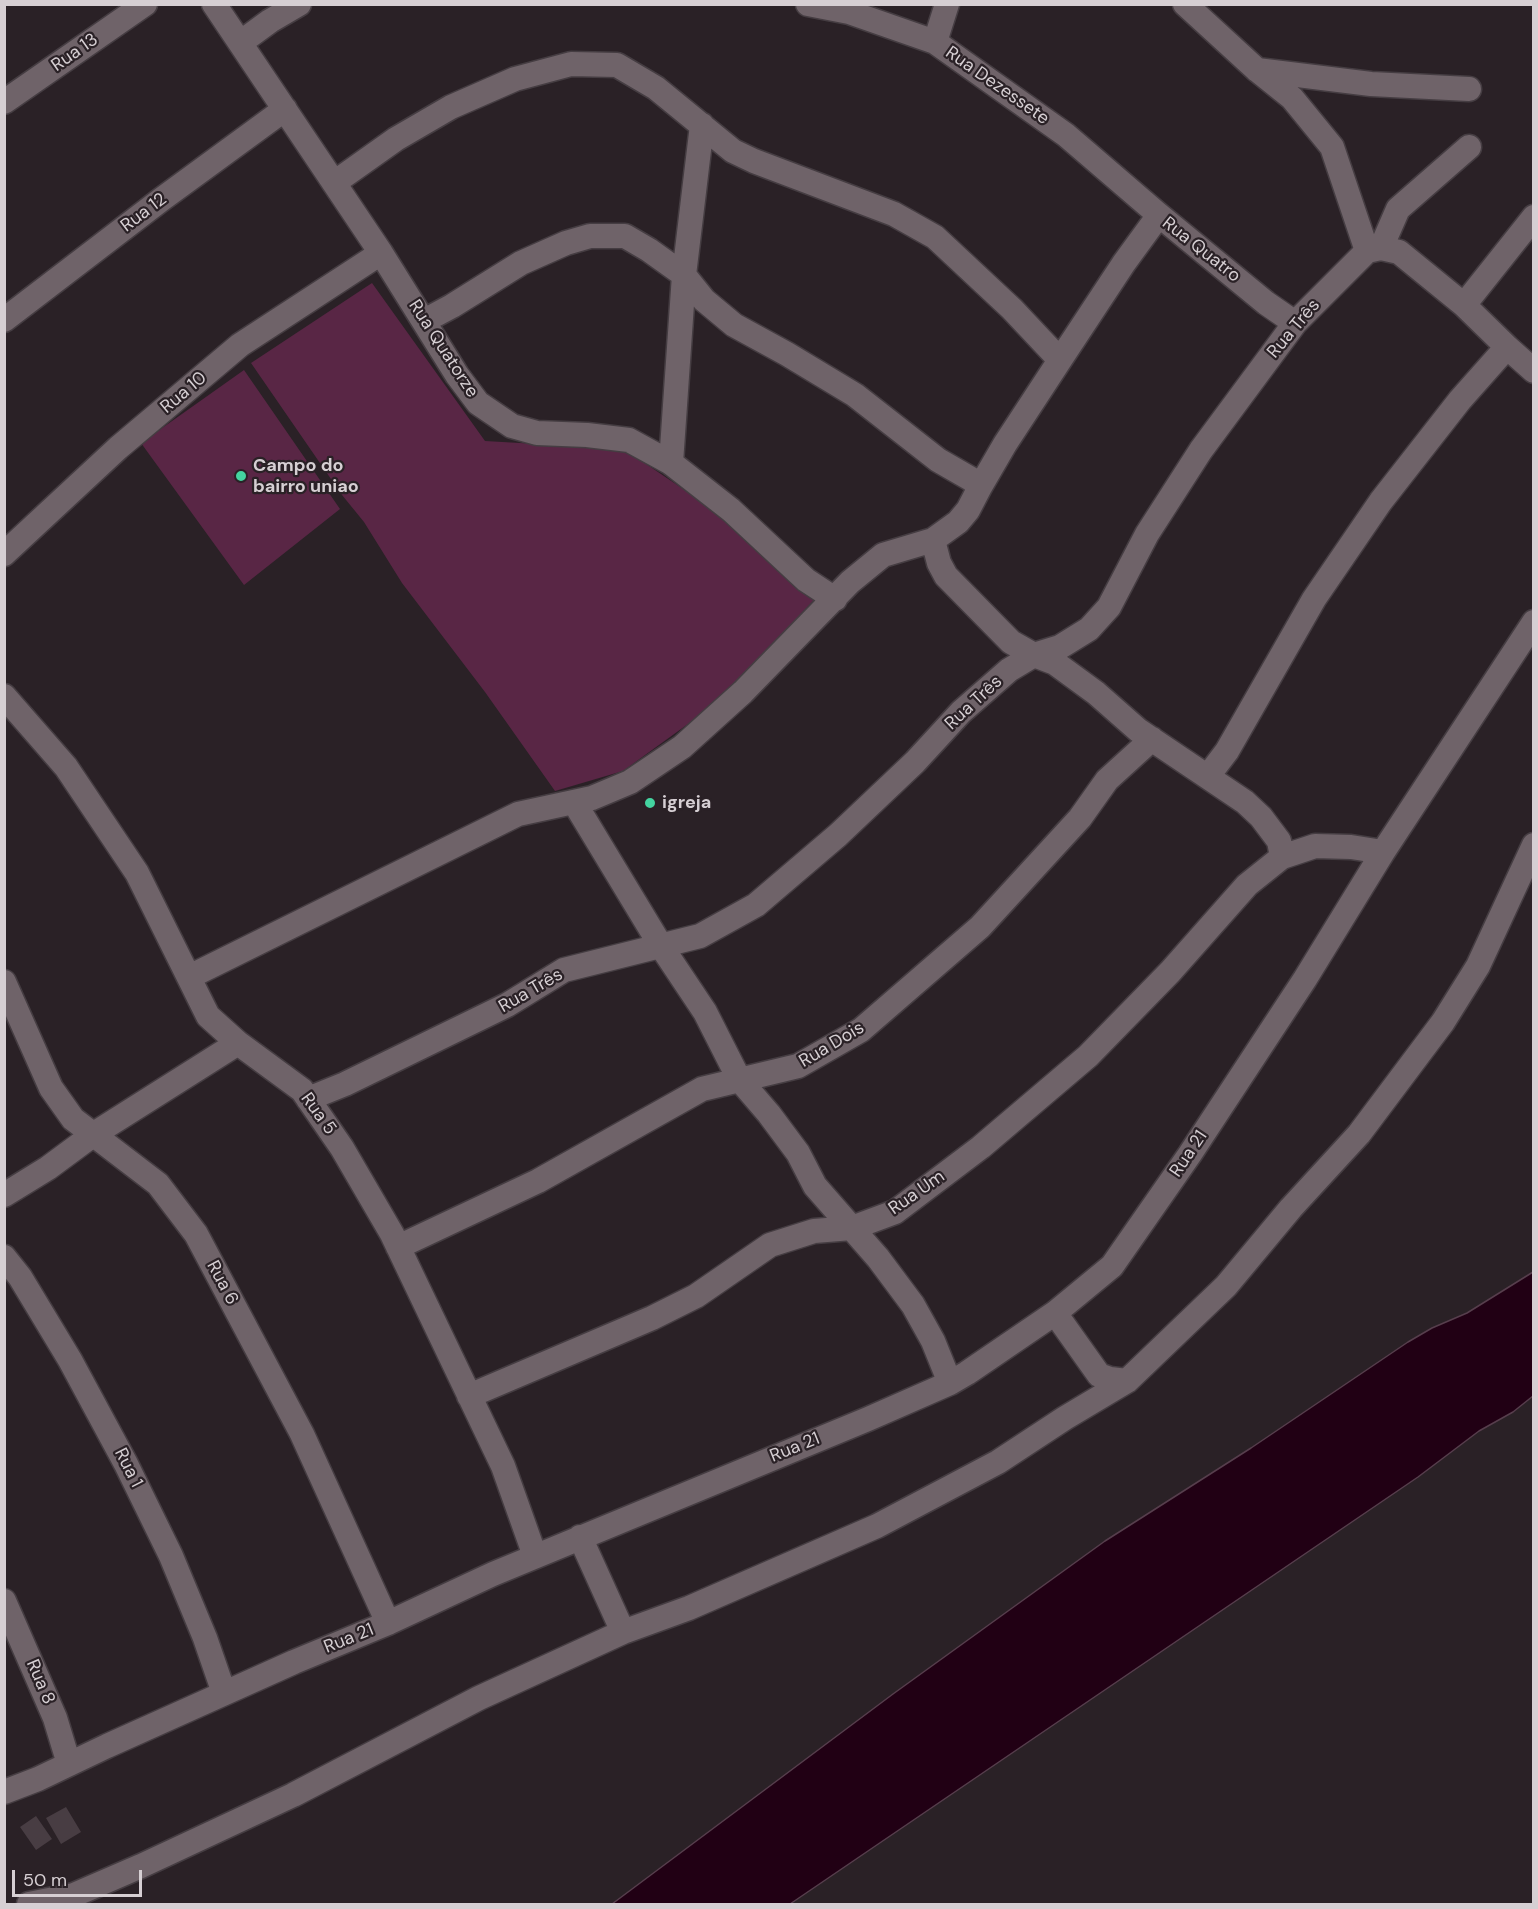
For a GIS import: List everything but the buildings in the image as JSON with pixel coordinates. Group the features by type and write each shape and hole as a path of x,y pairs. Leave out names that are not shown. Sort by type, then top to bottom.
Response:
{"street":[{"name":"Rua 13","path":"4,102 145,4"},
{"name":"Rua Quatorze","path":"214,4 381,253 457,375 478,403 512,426 537,433 587,435 628,440 671,463 731,510 806,580 835,599"},
{"path":"240,43 270,21 299,4"},
{"name":"Rua Dezessete","path":"808,4 849,12 935,42 1066,135 1159,215"},
{"path":"935,42 947,4"},
{"path":"1185,4 1257,70 1292,98 1332,147 1374,249"},
{"path":"334,183 396,139 451,107 515,79 571,64 617,65 656,88 733,151 754,162 894,214 935,237 1012,309 1060,360"},
{"path":"1257,70 1371,84 1469,89"},
{"name":"Rua 12","path":"4,320 162,199 285,110"},
{"path":"671,463 684,275 702,125"},
{"path":"1374,249 1398,209 1469,147"},
{"name":"Rua Quatro","path":"189,977 518,814 592,798 630,782 682,747 743,692 850,582 883,555 933,540 958,522 968,510 1005,444 1124,263 1159,215 1266,303 1295,323"},
{"path":"1464,305 1533,217"},
{"path":"424,321 521,262 566,243 590,236 626,237 684,275 704,300 734,326 787,354 855,395 938,460 971,479 980,487"},
{"path":"1374,249 1399,252 1464,305 1533,371"},
{"name":"Rua Três","path":"308,1099 345,1084 507,1005 564,970 700,936 756,905 838,835 915,762 961,712 1009,670 1034,655 1060,646 1089,629 1109,607 1147,534 1201,450 1295,323 1374,249"},
{"name":"Rua 10","path":"4,554 118,448 240,345 381,253"},
{"path":"1208,776 1227,751 1314,599 1381,501 1460,400 1507,347"},
{"path":"933,540 939,563 946,576 1011,642 1034,655 1055,663 1096,693 1138,730 1245,802 1261,817 1279,842 1281,857 1315,846 1351,847 1383,852"},
{"name":"Rua 21","path":"4,1792 38,1779 224,1693 388,1623 535,1556 950,1383 1055,1313 1112,1266 1190,1154 1298,989 1383,852 1532,628"},
{"name":"Rua 5","path":"4,696 66,767 137,873 208,1016 238,1043 302,1090 342,1149 398,1247 469,1396 502,1466 535,1556"},
{"name":"Rua Dois","path":"398,1247 538,1181 702,1089 798,1066 861,1030 980,927 1080,818 1107,780 1152,740"},
{"path":"574,802 661,946 705,1012 738,1079 793,1146 815,1186 852,1228 913,1305 933,1341 950,1383"},
{"path":"29,1905 74,1895 141,1866 293,1795 479,1698 623,1632 689,1608 877,1526 998,1462 1127,1381 1226,1286 1291,1208 1366,1125 1443,1022 1478,966 1533,845"},
{"name":"Rua Um","path":"469,1396 652,1318 696,1296 770,1245 814,1232 852,1228 895,1212 981,1147 1088,1056 1170,972 1247,885 1281,857"},
{"name":"Rua 6","path":"4,981 51,1088 73,1119 158,1184 196,1234 302,1434 388,1623"},
{"path":"4,1195 48,1168 94,1134 238,1043"},
{"name":"Rua 1","path":"4,1257 20,1277 70,1360 126,1464 175,1566 205,1638 224,1693"},
{"path":"1055,1313 1099,1375 1127,1381"},
{"path":"580,1537 623,1632"},
{"name":"Rua 8","path":"4,1602 55,1718 69,1764"}],"shaded area":[{"path":"372,283 485,441 624,449 720,514 814,600 717,703 623,771 555,791 485,692 402,583 364,522 342,495 251,363"},
{"name":"Campo do bairro uniao","path":"244,370 340,509 244,585 141,443"},
{"path":"1533,1272 1533,1396 1513,1412 1479,1431 1418,1477 790,1904 612,1904 893,1694 1105,1541 1251,1448 1408,1342 1432,1328 1467,1313"}],"place":[{"name":"Campo do bairro uniao","path":"241,476"},
{"name":"igreja","path":"650,803"}]}
